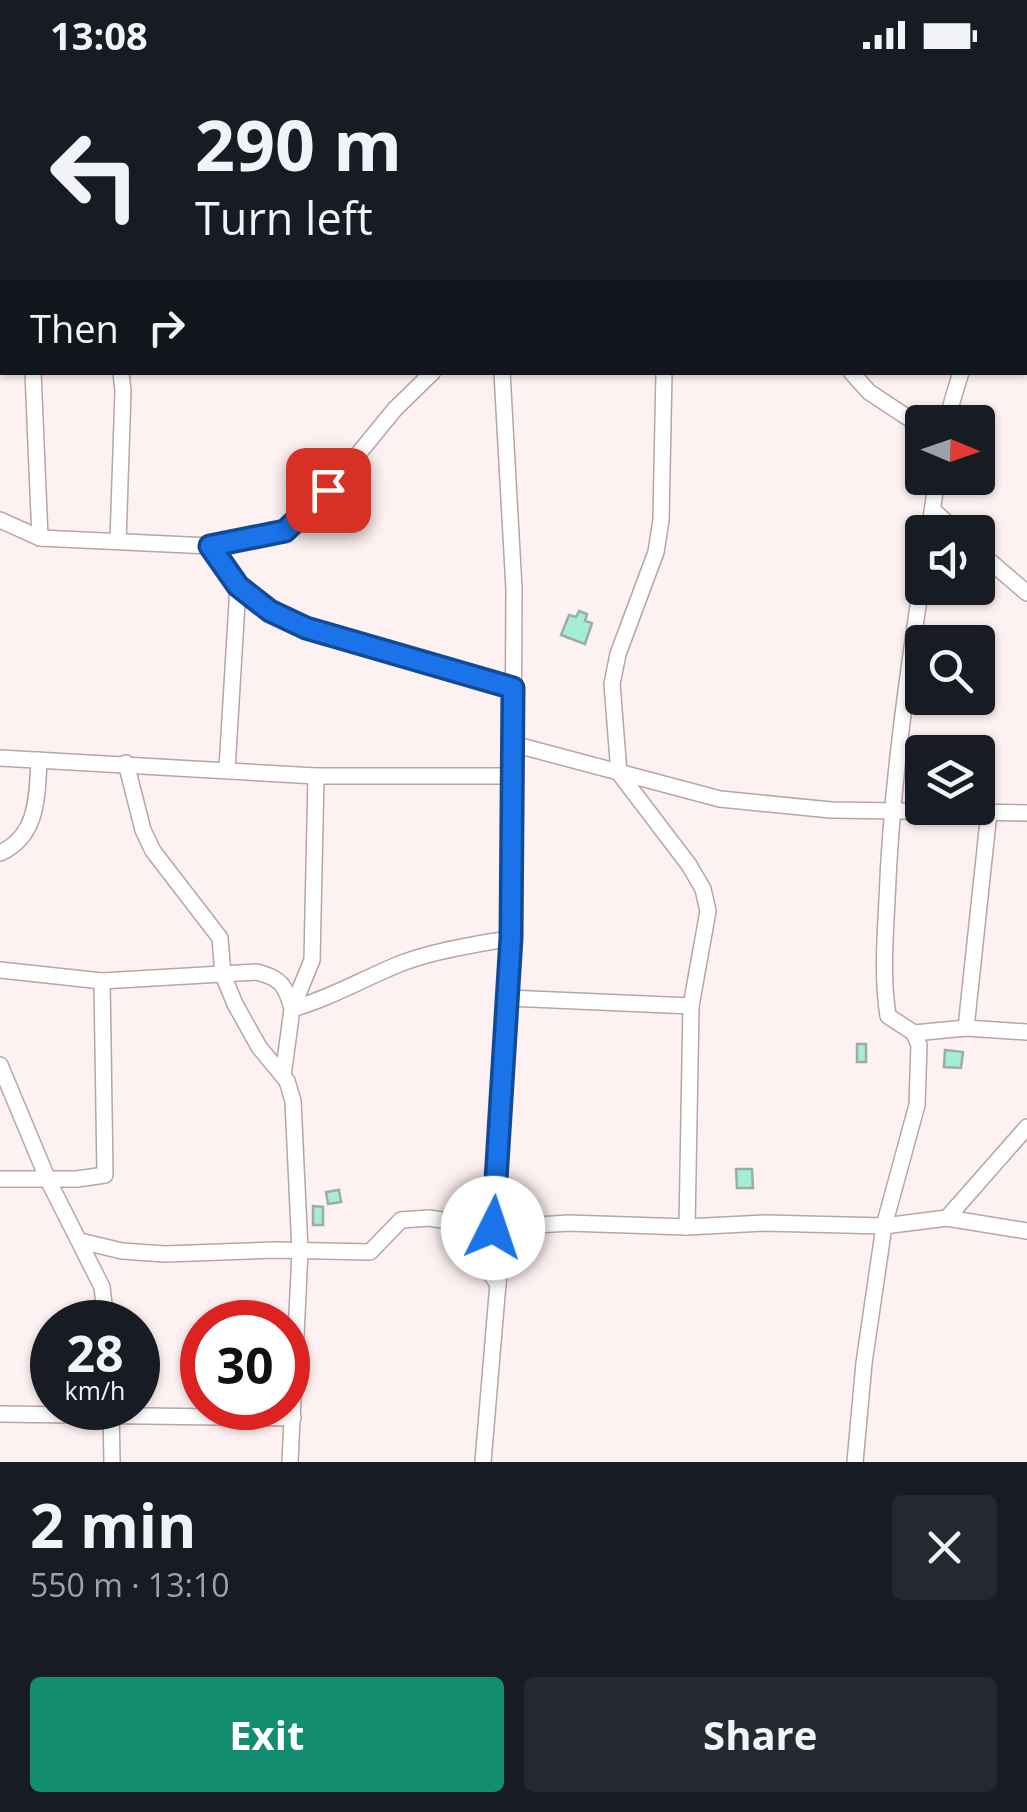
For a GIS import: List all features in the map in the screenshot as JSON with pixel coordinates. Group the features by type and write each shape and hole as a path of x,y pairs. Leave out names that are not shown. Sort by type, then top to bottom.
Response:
{"street":[{"path":"34,375 40,538"},
{"path":"118,542 121,375"},
{"path":"0,520 40,538 118,542 210,546 278,533 293,526 328,490 429,375"},
{"path":"483,1462 501,1247 493,1228 511,938 514,776 514,588 502,375"},
{"path":"664,375 661,520 656,552 613,670 619,773 703,890 708,911 691,1006 687,1227"},
{"path":"854,375 869,392 905,416"},
{"path":"951,405 960,375"},
{"path":"931,515 934,495"},
{"path":"932,510 938,515"},
{"path":"210,546 238,586 270,611 306,628 513,688"},
{"path":"995,566 1027,593"},
{"path":"227,769 238,586"},
{"path":"918,605 892,810 884,992 888,1016 914,1032 966,1028 1027,1032"},
{"path":"513,744 720,798 830,810 905,810"},
{"path":"0,758 316,776 514,776"},
{"path":"0,854 20,841 29,828 37,806 39,760"},
{"path":"126,763 143,830 153,851 220,938 223,976 259,1047 282,1076 293,1102 300,1251 298,1300"},
{"path":"282,1076 292,1010 312,960 316,776"},
{"path":"995,812 1027,813"},
{"path":"966,1028 988,825"},
{"path":"292,1010 327,1000 400,964 436,952 511,938"},
{"path":"0,970 102,981 257,972 286,986 292,1010"},
{"path":"3,1182 105,1175 102,981"},
{"path":"508,998 691,1006"},
{"path":"855,1462 884,1226 917,1105 919,1045 914,1032"},
{"path":"0,1064 48,1180 102,1287 103,1300"},
{"path":"946,1218 1027,1127"},
{"path":"80,1241 165,1254 370,1252 402,1220 429,1218 493,1228 568,1223 884,1226 946,1218 1027,1230"},
{"path":"453,1222 498,1284"},
{"path":"0,1414 30,1413"},
{"path":"112,1430 112,1462"},
{"path":"290,1462 292,1430"}],"building":[{"path":"579,611 587,614 585,621 592,623 585,644 561,635 569,615 576,617"},
{"path":"857,1044 866,1044 866,1062 857,1062"},
{"path":"945,1050 963,1052 961,1068 944,1067"},
{"path":"736,1169 752,1169 753,1188 737,1188"},
{"path":"339,1190 341,1202 328,1204 326,1192"},
{"path":"313,1206 323,1207 323,1225 313,1225"}],"route":[{"path":"328,490 285,531 210,546 224,571 270,611 306,628 513,688 511,938 493,1228"}]}
